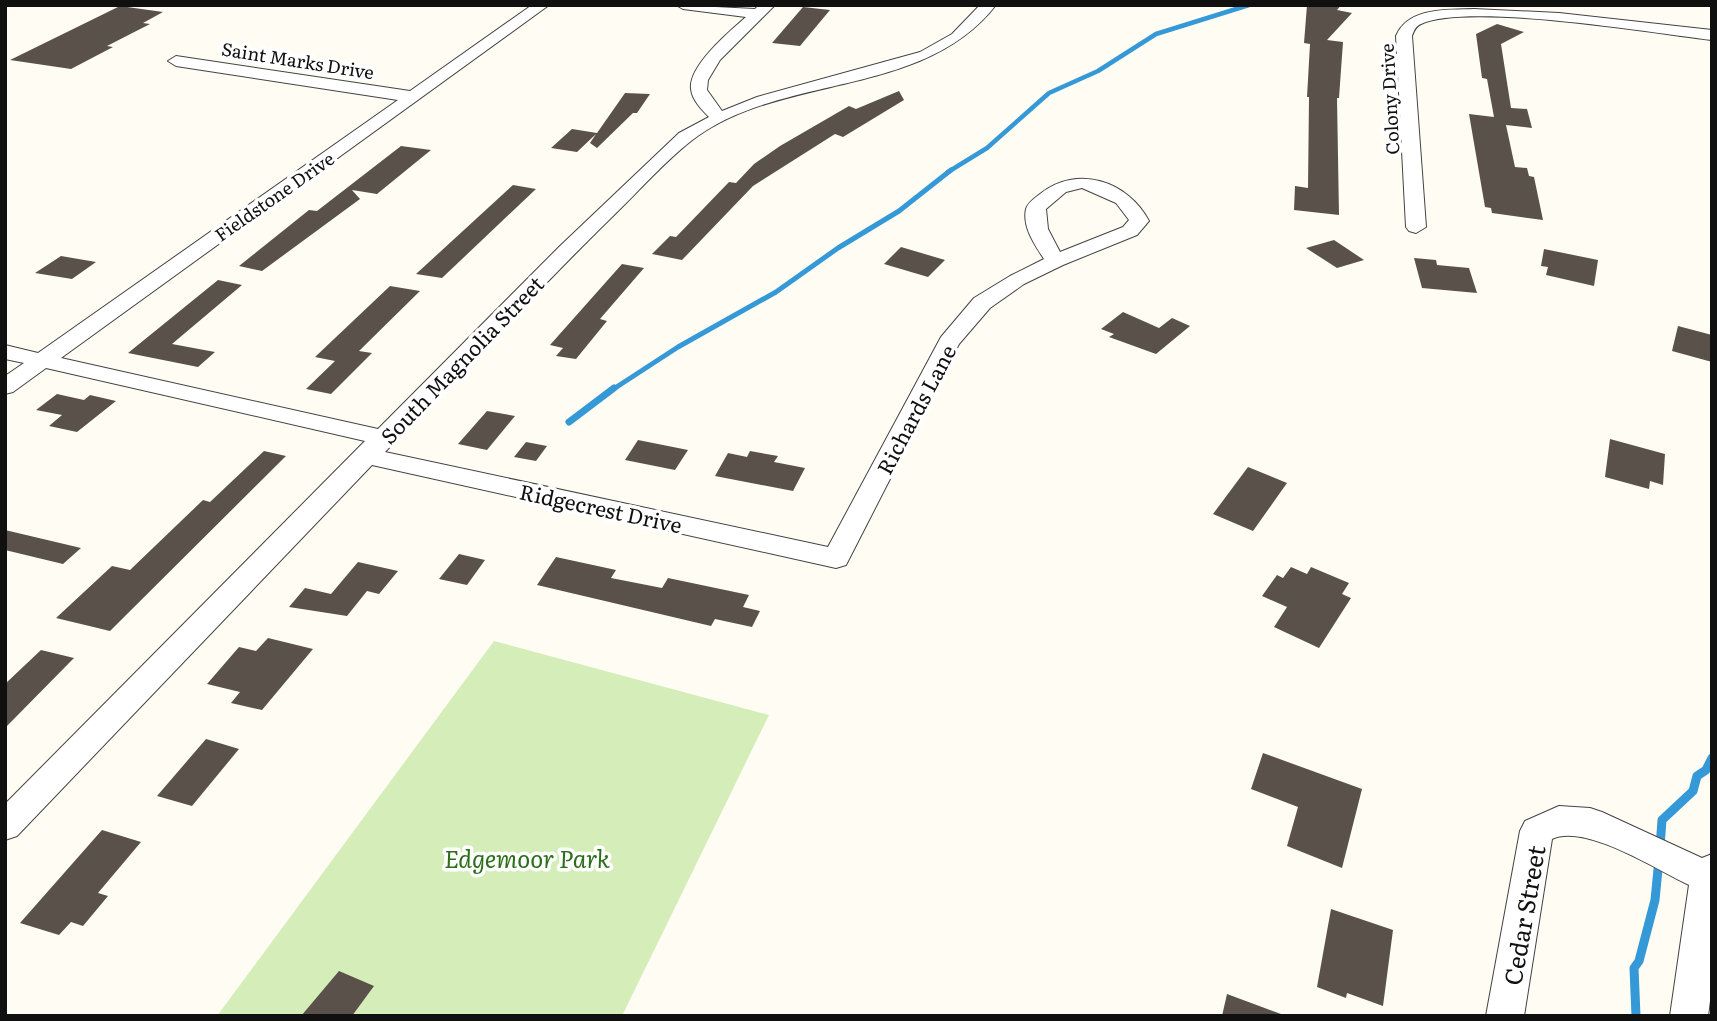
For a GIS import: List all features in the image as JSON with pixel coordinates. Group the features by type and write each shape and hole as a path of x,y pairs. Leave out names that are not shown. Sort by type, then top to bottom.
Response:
{"street":[{"name":"Fieldstone Drive","path":"5,387 542,5"},
{"path":"683,5 763,10"},
{"name":"South Magnolia Street","path":"5,826 631,186 685,137 719,118 763,101 926,55 957,37 989,5"},
{"path":"719,118 699,91 701,76 710,62 763,10"},
{"name":"Colony Drive","path":"1416,227 1404,36 1407,27 1425,18 1457,12 1538,11 1712,35"},
{"name":"Saint Marks Drive","path":"176,61 414,97"},
{"name":"Richards Lane","path":"836,558 949,342 982,303 1017,280 1130,231 1139,220 1132,206 1109,189 1082,182 1059,188 1036,207 1034,221 1040,238 1056,261"},
{"name":"Ridgecrest Drive","path":"5,352 375,447 836,558"},
{"name":"Cedar Street","path":"1505,1016 1537,831 1559,820 1590,822 1710,873 1689,1016"}],"green space":[{"name":"Edgemoor Park","path":"494,641 769,715 622,1016 217,1016"}],"building":[{"path":"1307,5 1341,5 1337,10 1352,13 1327,40 1343,42 1337,98 1339,215 1294,210 1295,186 1308,188 1307,97 1310,44 1304,43"},
{"path":"120,6 163,12 143,23 150,24 107,46 113,47 71,69 10,60"},
{"path":"803,7 830,10 800,46 772,43"},
{"path":"1497,24 1524,32 1501,44 1511,108 1527,109 1532,128 1506,125 1515,167 1527,168 1529,176 1534,177 1543,220 1492,213 1491,208 1485,207 1469,114 1494,117 1487,79 1482,78 1476,34"},
{"path":"899,91 904,100 843,137 835,134 753,186 682,260 652,254 670,236 676,237 729,182 736,183 754,164 780,146 849,106 856,109"},
{"path":"625,93 650,94 637,113 633,113 597,148 590,143 596,134 577,152 551,148 572,129 597,133"},
{"path":"401,146 431,150 377,194 352,190 360,199 262,271 239,266 309,210 317,211"},
{"path":"513,185 536,189 442,278 416,274"},
{"path":"1334,240 1364,260 1337,268 1306,248"},
{"path":"901,247 945,260 928,277 884,264"},
{"path":"1544,249 1598,260 1594,286 1546,275 1548,267 1541,266"},
{"path":"61,256 96,262 72,279 35,273"},
{"path":"1414,258 1436,260 1437,265 1469,268 1477,293 1422,288"},
{"path":"622,264 644,268 600,319 607,321 576,359 556,356 563,348 550,345"},
{"path":"218,280 242,285 172,344 215,352 198,367 128,353"},
{"path":"390,286 420,291 359,351 372,353 331,394 306,389 335,361 315,357"},
{"path":"1123,312 1159,328 1172,318 1190,326 1156,354 1109,337 1114,334 1101,329"},
{"path":"1678,326 1712,335 1712,362 1672,351"},
{"path":"57,394 84,400 90,395 116,401 77,432 49,426 62,415 36,410"},
{"path":"487,411 515,416 487,450 458,444"},
{"path":"1610,439 1665,454 1663,485 1650,481 1649,489 1605,477"},
{"path":"638,440 688,450 675,470 625,460"},
{"path":"526,442 547,446 536,461 514,457"},
{"path":"264,451 286,456 110,631 56,618 112,566 130,570 203,500 210,502"},
{"path":"750,451 778,456 774,462 805,468 793,491 715,476 728,453 747,457"},
{"path":"1248,467 1287,483 1253,531 1213,514"},
{"path":"5,530 81,548 63,564 5,550"},
{"path":"459,554 485,560 467,585 439,579"},
{"path":"556,557 616,570 611,578 662,588 668,578 749,595 743,607 760,611 752,627 715,619 711,626 537,585"},
{"path":"358,562 398,571 379,594 367,591 347,616 289,607 305,588 331,594"},
{"path":"1291,567 1307,574 1311,567 1349,583 1342,594 1351,598 1319,648 1274,627 1287,607 1262,596 1277,575 1283,578"},
{"path":"268,638 313,649 262,710 231,703 240,692 207,684 239,647 256,651"},
{"path":"41,650 74,658 5,728 5,684"},
{"path":"206,739 239,749 192,806 157,796"},
{"path":"1263,753 1362,789 1342,868 1287,846 1298,807 1251,789"},
{"path":"102,830 141,842 98,893 108,896 83,926 71,922 59,935 20,923"},
{"path":"1331,909 1393,930 1383,1006 1347,993 1346,998 1317,987"},
{"path":"339,971 374,986 352,1016 301,1016"},
{"path":"1227,994 1281,1014 1281,1016 1222,1016"}],"waterway":[{"path":"950,171 987,148 1049,93 1098,71 1156,34 1249,5"},
{"path":"612,390 678,347 776,292 838,248 899,211 950,171"},
{"path":"569,422 614,388"},
{"path":"1660,847 1662,820 1693,791 1697,776 1706,770 1712,758"},
{"path":"1636,1016 1634,968 1639,961 1655,900 1659,859"}]}
